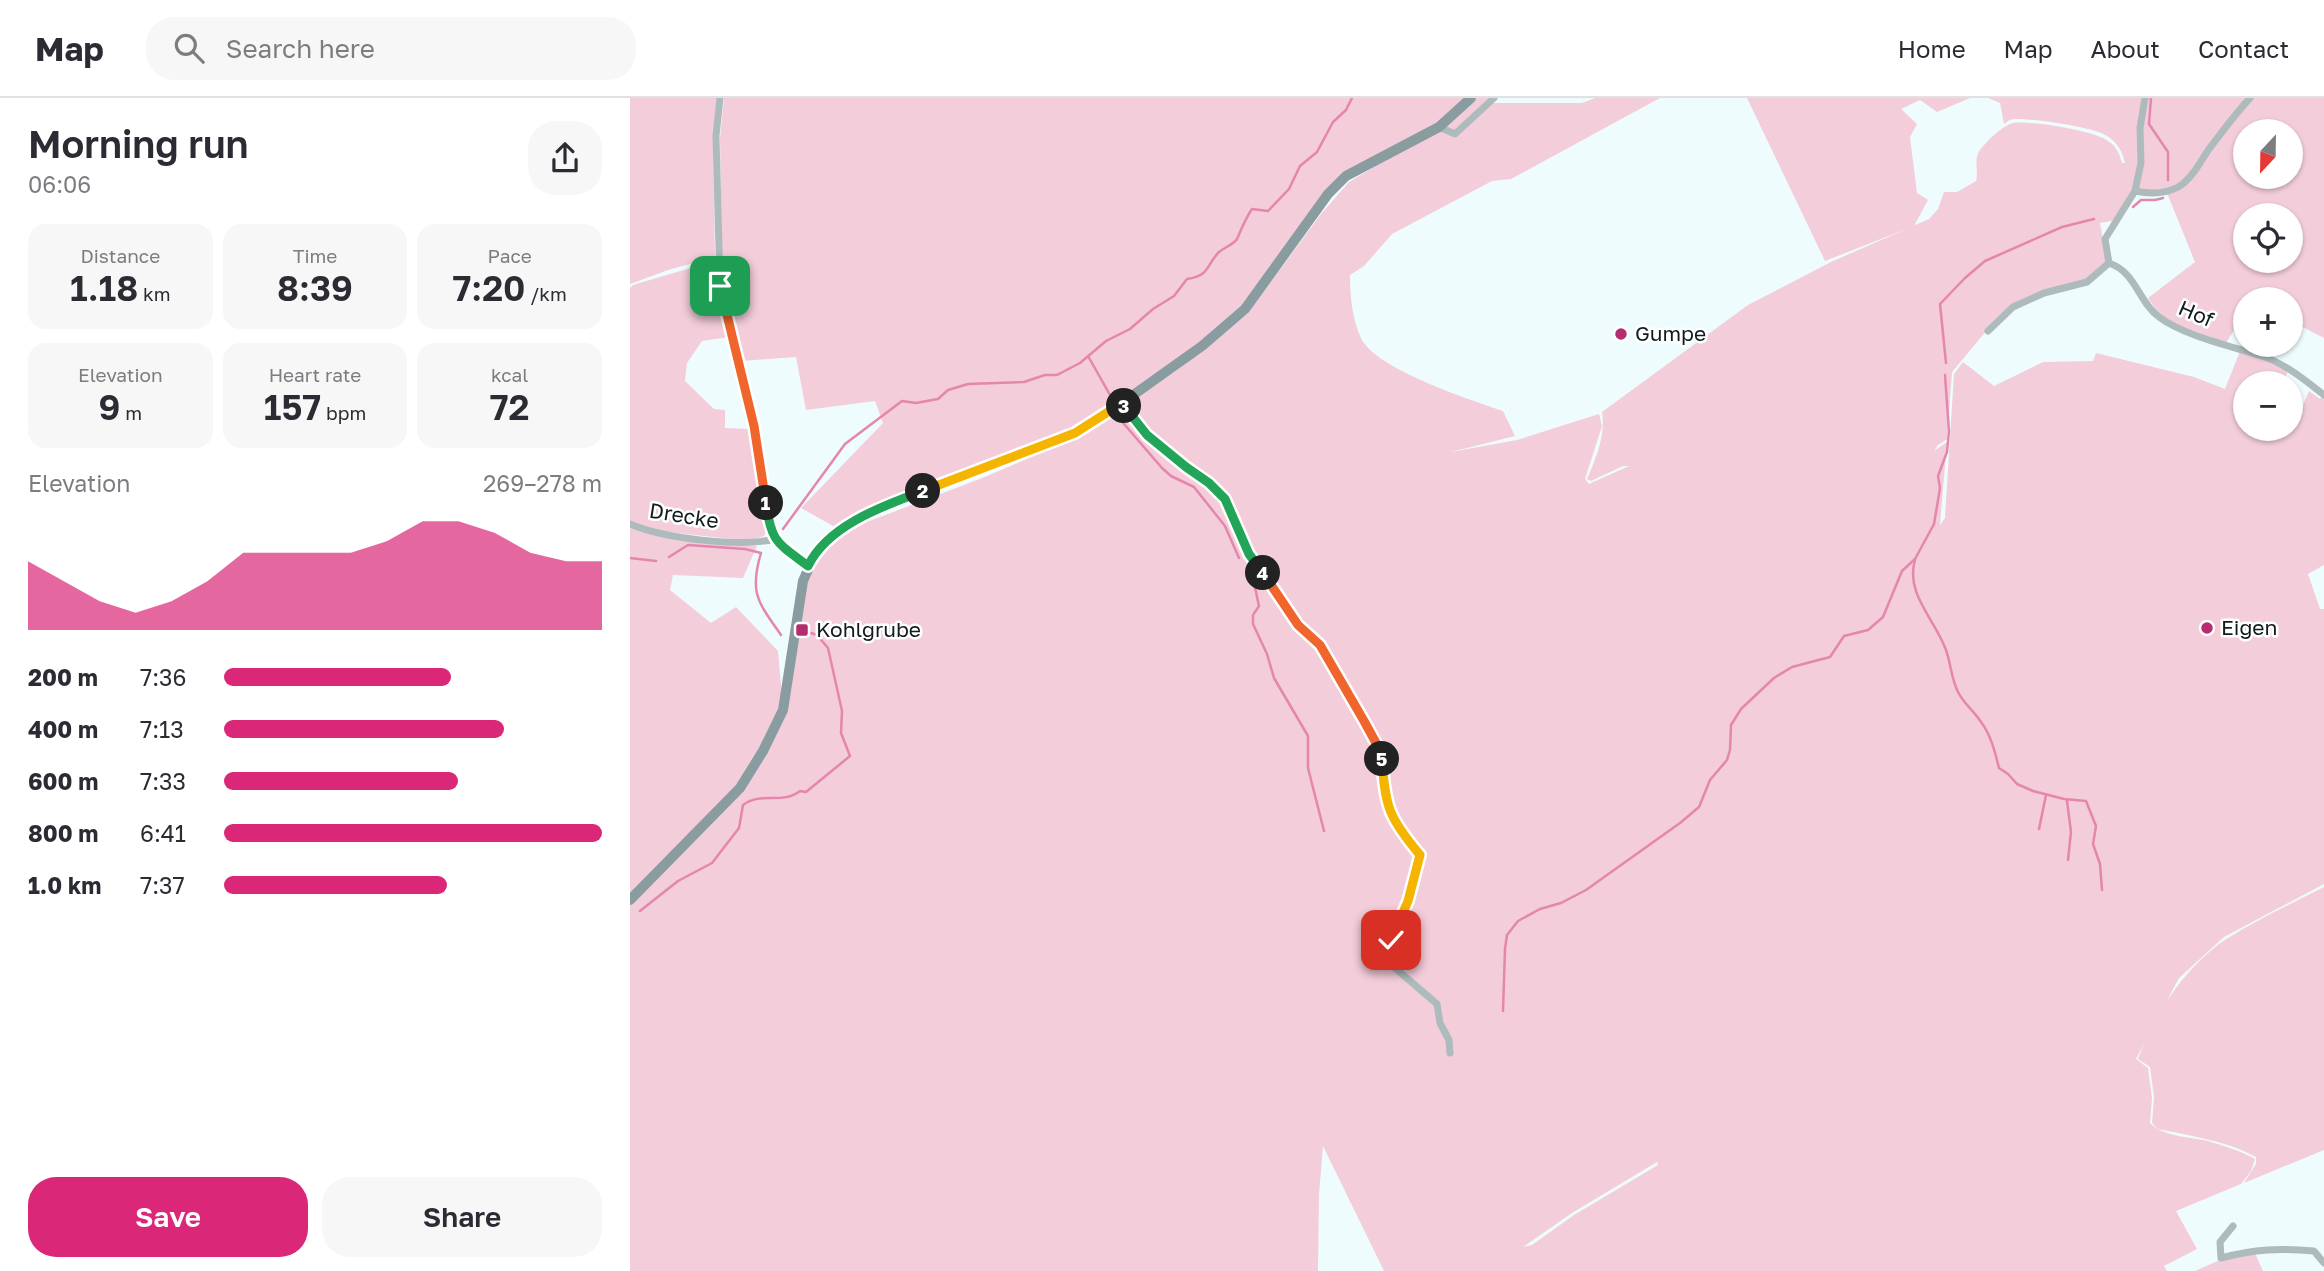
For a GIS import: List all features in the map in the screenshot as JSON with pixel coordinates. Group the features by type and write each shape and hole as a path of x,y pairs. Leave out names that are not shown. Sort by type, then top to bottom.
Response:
{"main road":[{"path":"630,900 740,788 763,751 783,710 798,599 808,566 823,543 841,528 908,497 1075,433 1122,403 1202,346 1245,309 1328,194 1346,176 1439,127 1471,98"}],"street":[{"path":"720,98 716,136 721,292 754,426 768,522 774,539 808,566"},
{"path":"1439,127 1455,134 1494,98"},
{"path":"1988,331 2013,307 2044,293 2087,282 2109,263 2105,239 2135,191 2141,163 2140,128 2145,98"},
{"path":"2135,191 2167,191 2179,186 2189,177 2250,98"},
{"name":"Hof","path":"2109,263 2116,265 2134,282 2157,316 2202,336 2268,358 2301,377 2324,395"},
{"path":"1122,403 1147,435 1209,483 1225,499 1249,554 1298,625 1320,645 1381,752 1384,790 1392,817 1420,855 1408,901 1389,948 1388,962 1437,1004 1440,1023 1449,1040 1450,1053"},
{"name":"Drecke","path":"630,524 652,533 708,539 749,543 774,539"},
{"path":"2233,1226 2220,1242 2221,1258 2253,1250 2288,1249 2315,1251 2324,1263"}],"shaded area":[{"path":"630,98 717,98 713,136 715,257 630,284"},
{"path":"724,98 1469,98 1439,126 1345,175 1243,307 1200,345 1074,431 904,494 835,527 801,508 883,423 875,401 806,410 796,357 742,361 724,284 722,257 720,138"},
{"path":"1473,98 1492,98 1455,133 1441,127"},
{"path":"1595,98 1660,98 1511,179 1492,181 1392,234 1364,266 1350,275 1355,323 1370,350 1385,361 1425,382 1503,411 1515,436 1451,452 1517,440 1599,414 1602,426 1585,479 1589,484 1629,466 1623,466 1591,481 1587,479 1601,438 1603,421 1602,412 1748,305 1831,262 1929,219 1938,209 1944,192 1957,192 1976,181 1978,154 2004,127 2013,123 2032,123 2101,137 2111,143 2122,163 2125,163 2117,144 2107,136 2076,126 2033,120 2014,119 2004,124 2000,103 1988,98 2144,98 2140,162 2134,190 2117,220 2100,223 2107,262 2084,281 2043,292 1993,323 1952,372 1947,439 1934,451 1947,442 1940,525 1945,518 1954,374 1963,362 1994,386 2043,362 2093,361 2096,353 2194,377 2225,389 2238,357 2258,357 2288,371 2233,371 2233,441 2303,441 2303,405 2309,391 2320,399 2324,397 2324,565 2308,574 2320,609 2324,609 2324,884 2224,937 2179,978 2136,1059 2148,1068 2152,1098 2150,1123 2170,1134 2208,1141 2255,1159 2251,1171 2241,1184 2176,1211 2197,1249 2164,1266 2167,1271 1384,1271 1323,1146 1318,1271 630,1271 630,526 710,541 757,546 743,578 673,575 670,590 711,623 736,607 778,651 783,708 804,592 811,570 823,549 859,525 985,477 1077,437 1122,406 1145,436 1227,499 1148,433 1125,404 1173,373 1248,313 1321,214 1349,182 1439,128 1454,135 1492,103 1582,103","holes":["1657,1162 1658,1165 1574,1215 1532,1245 1523,1247 1572,1213"]},
{"path":"1747,98 1970,98 1937,112 1920,100 1901,109 1917,124 1910,137 1917,193 1928,200 1914,226 1825,261"},
{"path":"2148,98 2248,98 2188,176 2167,190 2137,190 2142,128"},
{"path":"2251,98 2324,98 2324,338 2303,327 2303,287 2233,287 2233,332 2226,343 2175,324 2159,314 2148,298 2195,262 2167,193 2180,187 2233,121 2233,189 2303,189 2303,119 2234,119"},
{"path":"714,261 729,337 702,341 687,363 685,381 714,409 725,410 725,428 750,429 767,530 764,536 749,541 650,530 630,522 630,288"},
{"path":"2324,887 2324,1150 2244,1183 2256,1164 2256,1157 2221,1143 2158,1129 2152,1123 2154,1097 2150,1067 2138,1059 2153,1025 2174,991 2213,949 2239,931"},
{"path":"2254,1251 2263,1271 2195,1271 2222,1259"}],"waterway":[{"path":"783,529 845,444 902,401 916,403 938,399 948,390 968,384 1024,382 1045,375 1057,375 1080,363 1106,341 1130,329 1153,309 1174,296 1187,279 1204,273 1219,252 1237,239 1252,209 1268,211 1289,189 1300,166 1317,152 1333,122 1346,110 1352,98"},
{"path":"2151,98 2149,124 2168,152 2168,180"},
{"path":"2133,207 2141,200 2163,198"},
{"path":"1946,363 1940,304 1965,278 1985,261 2062,227 2094,219"},
{"path":"1088,356 1110,395"},
{"path":"1503,1011 1507,935 1518,921 1586,890 1680,823 1699,807 1710,780 1727,760 1731,725 1741,709 1774,678 1792,667 1830,657 1844,636 1868,630 1883,617 1902,571 1915,559 1934,524 1940,488 1938,476 1947,452 1949,431 1945,375"},
{"path":"1118,417 1162,468 1171,476 1194,487 1225,526 1239,558"},
{"path":"669,557 688,545 745,549 761,553 756,578 758,597 781,635"},
{"path":"630,558 656,561"},
{"path":"1915,560 1914,584 1918,595 1946,650 1958,692 1987,732 1999,768 2017,784 2033,791 2064,799 2086,801 2096,826 2093,844 2100,864 2102,890"},
{"path":"1251,569 1259,606 1253,615 1253,624 1267,654 1274,678 1308,736 1308,768 1324,831"},
{"path":"640,911 678,881 712,863 739,828 743,805 757,799 786,797 800,791 806,792 850,756 841,733 842,711 828,648 817,635 811,633"},
{"path":"2039,829 2046,795"},
{"path":"2067,801 2071,832 2068,860"}],"place":[{"name":"Gumpe","path":"1621,334"},
{"name":"Eigen","path":"2207,628"},
{"name":"Kohlgrube","path":"802,630"}],"route":[{"path":"720,286 754,426 768,522 774,539 808,566 823,543 841,528 908,497 1075,433 1122,403 1147,435 1209,483 1225,499 1249,554 1298,625 1320,645 1381,752 1384,790 1392,817 1420,855 1408,901 1391,940"}]}
